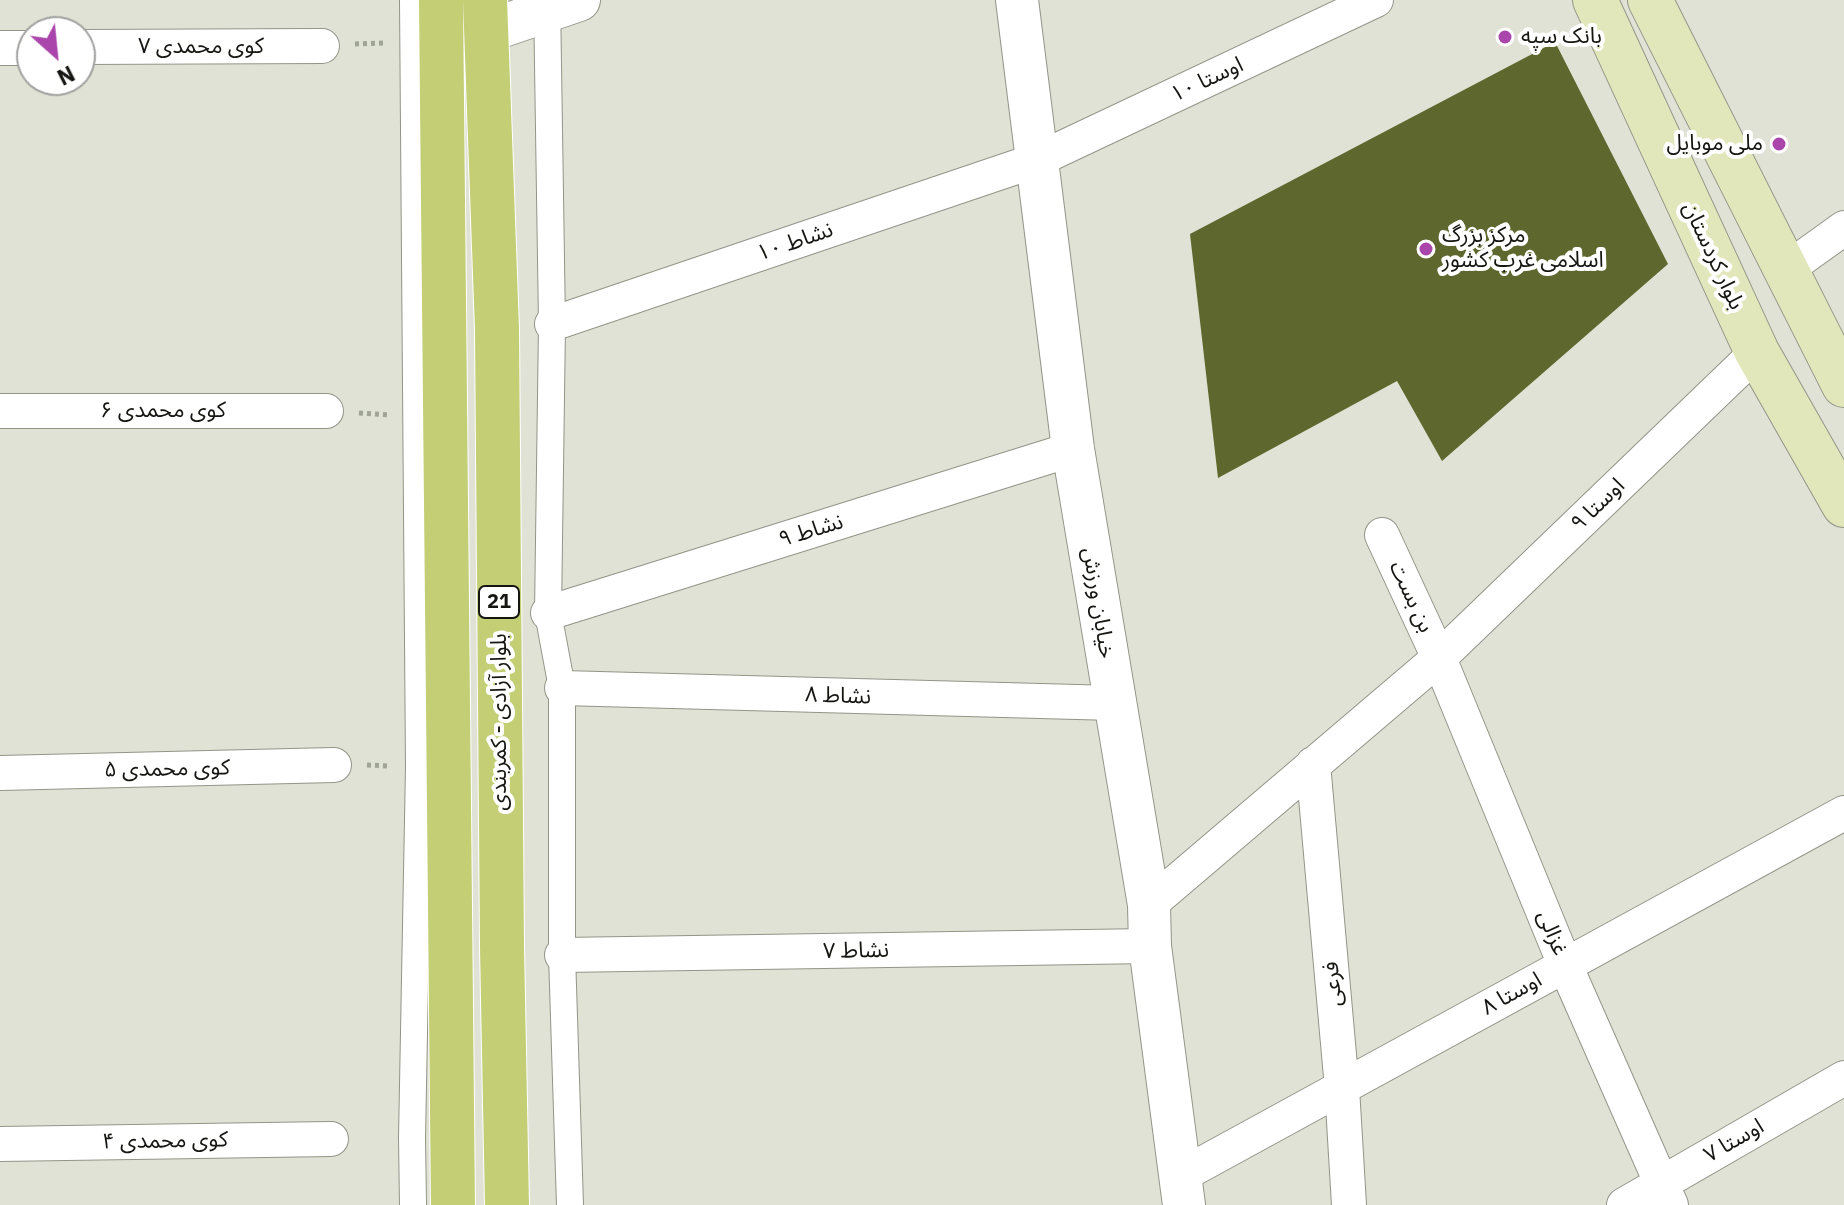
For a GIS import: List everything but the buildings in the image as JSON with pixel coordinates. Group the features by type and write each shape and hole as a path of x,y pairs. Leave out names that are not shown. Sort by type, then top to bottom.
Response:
{"main road":[{"name":"21","path":"441,0 453,1205"},
{"name":"بلوار کردستان","path":"1595,0 1757,352 1844,505"},
{"path":"1650,0 1841,369"},
{"name":"بلوار آزادی - کمربندی","path":"485,16 497,329 501,932 507,1205"}],"street":[{"path":"413,0 419,767 413,1205"},
{"name":"خیابان ورزش","path":"1017,0 1073,449 1149,905 1150,946 1182,1191"},
{"name":"اوستا ۱۰","path":"1037,160 1376,0"},
{"path":"485,16 557,4 548,613 562,688 562,955 570,1205"},
{"name":"کوی محمدی ۷","path":"96,47 322,46"},
{"name":"نشاط ۱۰","path":"552,324 1037,160"},
{"path":"1787,269 1844,228"},
{"name":"اوستا ۹","path":"1149,905 1439,658 1757,352"},
{"name":"کوی محمدی ۶","path":"0,411 326,411"},
{"name":"نشاط ۹","path":"548,613 1073,449"},
{"name":"بن بست","path":"1382,535 1439,658"},
{"name":"غزالی","path":"1439,658 1565,965 1666,1194"},
{"name":"نشاط ۸","path":"562,688 1114,703"},
{"name":"فرعی","path":"1313,764 1342,1088 1349,1205"},
{"name":"کوی محمدی ۵","path":"0,773 334,765"},
{"name":"اوستا ۸","path":"1182,1191 1342,1088 1844,813"},
{"name":"نشاط ۷","path":"562,955 1150,946"},
{"name":"اوستا ۷","path":"1624,1205 1666,1194 1844,1078"},
{"name":"کوی محمدی ۴","path":"0,1144 331,1139"}],"path":[{"path":"322,46 414,42"},
{"path":"326,411 414,416"},
{"path":"334,765 419,767"}],"place":[{"name":"بانک سپه","path":"1505,37"},
{"name":"ملی موبایل","path":"1779,144"},
{"name":"مرکز بزرگ اسلامی غرب کشور","path":"1426,249"}]}
